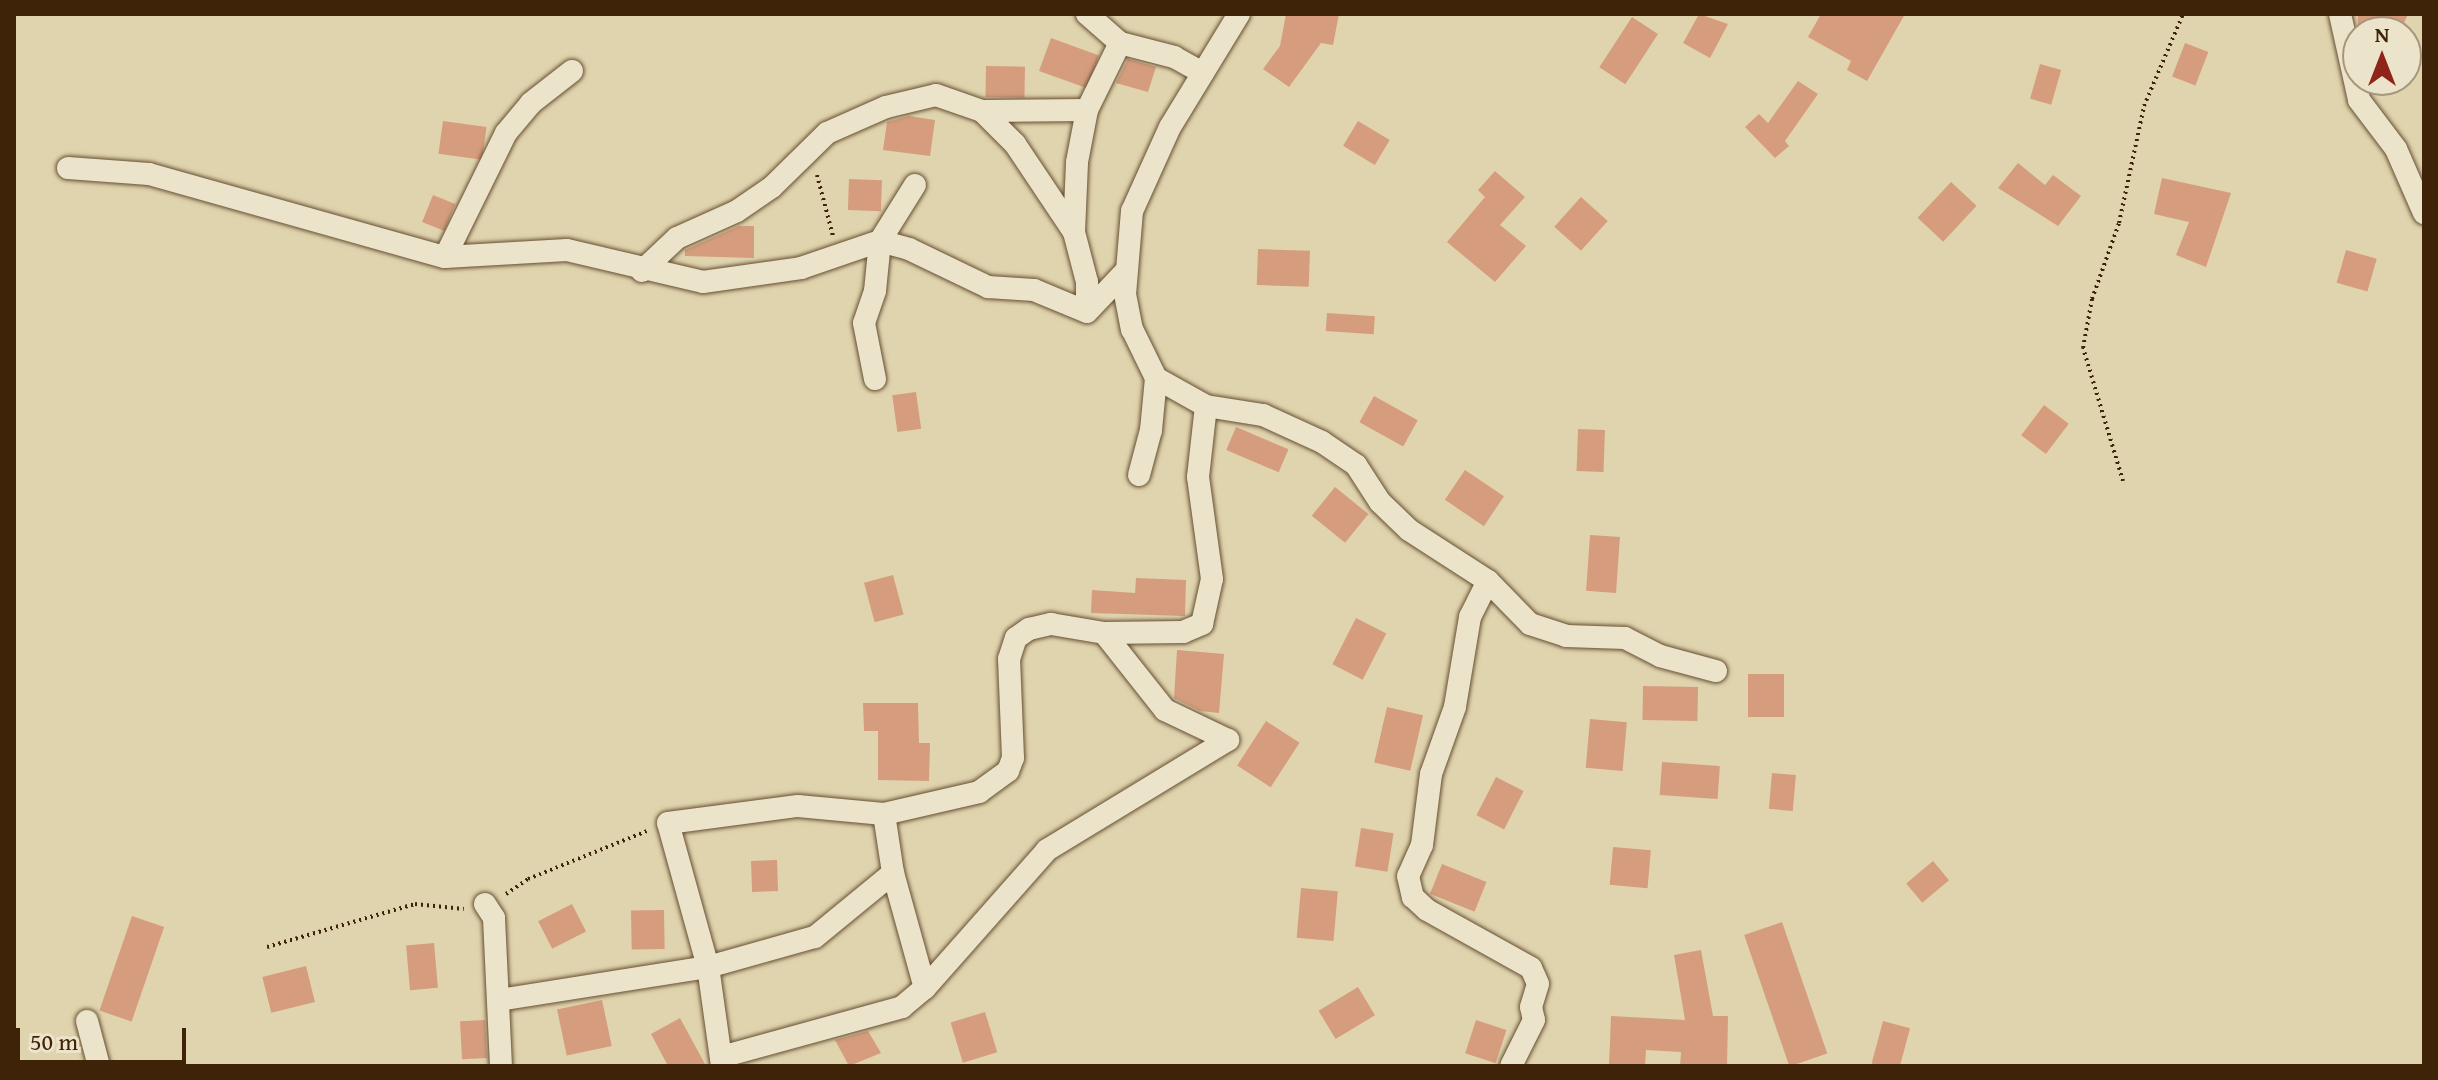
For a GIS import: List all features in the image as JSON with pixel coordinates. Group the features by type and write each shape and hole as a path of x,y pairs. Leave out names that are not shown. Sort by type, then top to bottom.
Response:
{"street":[{"path":"1087,14 1120,43 1174,57 1203,73"},
{"path":"1139,475 1151,430 1156,378 1132,329 1125,272 1132,211 1170,127 1239,14"},
{"path":"2340,14 2359,100 2396,149 2424,213"},
{"path":"1074,232 1077,162 1087,110 1120,43"},
{"path":"445,257 506,133 531,103 572,71"},
{"path":"642,271 677,238 737,211 811,154 827,133 886,107 936,95 982,111 1087,110"},
{"path":"982,111 1015,144 1074,232 1084,267 1087,311"},
{"path":"68,168 149,174 445,257 567,250 642,271 703,282 801,268 880,241 909,249 988,287 1034,290 1087,311"},
{"path":"875,379 864,323 875,291 880,241 915,185"},
{"path":"1087,311 1125,272"},
{"path":"1156,378 1206,406 1263,415 1322,442 1356,465 1380,502 1409,530 1488,581 1530,624 1548,632 1625,638 1660,656 1716,671"},
{"path":"1104,633 1165,710 1228,740 1047,850 925,988 902,1007 722,1062 708,967 668,823 798,806 884,814 979,792 1008,771 1013,758 1009,659 1016,638 1029,629 1051,624 1104,633 1183,632 1202,624 1212,579 1198,477 1206,406"},
{"path":"1488,581 1470,617 1455,707 1431,774 1422,845 1408,876 1413,897 1427,910 1531,968 1538,984 1531,1007 1534,1020 1511,1066"},
{"path":"884,814 893,873 925,988"},
{"path":"499,1000 708,967 815,937 893,873"},
{"path":"485,904 494,918 501,1066"},
{"path":"87,1021 99,1066"}],"path":[{"path":"2123,481 2083,348 2092,299 2119,223 2144,106 2183,14"},
{"path":"811,154 838,254"}],"building":[{"path":"1286,14 1339,14 1333,45 1321,43 1289,87 1263,69 1280,46"},
{"path":"1699,14 1728,24 1710,58 1683,43"},
{"path":"1821,14 1905,14 1867,81 1847,70 1851,61 1808,37"},
{"path":"2358,14 2408,14 2407,16"},
{"path":"1632,17 1658,34 1625,84 1599,67"},
{"path":"1051,38 1099,55 1087,88 1039,71"},
{"path":"2185,43 2208,52 2195,86 2172,77"},
{"path":"1128,59 1156,67 1148,92 1116,83"},
{"path":"2040,64 2061,70 2051,105 2030,99"},
{"path":"986,66 1025,67 1024,98 985,97"},
{"path":"1798,81 1818,94 1785,141 1789,146 1775,158 1745,127 1759,114 1768,123"},
{"path":"909,116 935,120 930,156 883,150 887,122"},
{"path":"443,121 487,127 482,160 438,154"},
{"path":"1358,121 1390,140 1375,165 1343,146"},
{"path":"2018,163 2045,185 2053,175 2081,196 2058,226 1998,188"},
{"path":"1495,171 1525,197 1500,225 1526,246 1495,282 1447,242 1485,197 1478,190"},
{"path":"2162,178 2231,193 2206,267 2176,255 2189,222 2154,214"},
{"path":"849,179 882,180 881,211 848,210"},
{"path":"1951,182 1977,206 1943,242 1918,218"},
{"path":"433,195 455,204 444,231 422,222"},
{"path":"1581,197 1608,221 1581,251 1554,227"},
{"path":"739,226 754,226 754,258 685,256 685,250"},
{"path":"1258,249 1310,251 1309,287 1257,285"},
{"path":"2346,250 2377,259 2367,292 2337,283"},
{"path":"1327,313 1375,316 1374,334 1326,331"},
{"path":"916,392 921,429 897,432 892,395"},
{"path":"1374,396 1418,420 1403,446 1359,422"},
{"path":"2044,405 2069,424 2046,454 2021,435"},
{"path":"1236,427 1288,449 1279,472 1226,450"},
{"path":"1578,429 1605,430 1604,472 1577,471"},
{"path":"1465,470 1504,496 1484,526 1445,500"},
{"path":"1335,487 1368,514 1345,543 1312,516"},
{"path":"1590,535 1620,537 1616,593 1586,591"},
{"path":"893,575 904,615 875,622 864,583"},
{"path":"1136,578 1186,580 1185,616 1091,613 1092,590 1135,593"},
{"path":"1356,618 1386,633 1363,680 1332,664"},
{"path":"1177,650 1224,654 1219,713 1200,711 1174,698"},
{"path":"1748,674 1784,674 1784,717 1748,717"},
{"path":"1643,686 1698,687 1697,721 1642,720"},
{"path":"863,703 918,703 919,743 930,743 929,781 878,780 878,731 864,731"},
{"path":"1387,707 1423,715 1410,771 1374,763"},
{"path":"1590,719 1627,722 1623,771 1586,768"},
{"path":"1266,721 1300,743 1271,787 1237,765"},
{"path":"1662,762 1720,766 1718,799 1660,795"},
{"path":"1772,773 1796,775 1793,811 1769,809"},
{"path":"1496,777 1524,791 1504,829 1476,815"},
{"path":"1361,828 1394,833 1387,872 1355,867"},
{"path":"1613,847 1651,850 1648,888 1610,885"},
{"path":"777,860 778,891 752,892 751,861"},
{"path":"1933,861 1949,880 1922,903 1906,883"},
{"path":"1442,864 1487,882 1475,912 1430,894"},
{"path":"1301,888 1338,891 1334,941 1297,938"},
{"path":"572,904 586,932 552,949 538,921"},
{"path":"664,910 665,949 632,950 631,911"},
{"path":"132,916 164,927 132,1022 99,1011"},
{"path":"1782,922 1827,1053 1789,1066 1744,935"},
{"path":"434,943 438,988 410,990 406,945"},
{"path":"1701,950 1713,1016 1728,1016 1727,1066 1680,1066 1681,1052 1646,1050 1645,1066 1609,1066 1611,1016 1685,1020 1674,955"},
{"path":"306,966 315,1002 271,1013 262,977"},
{"path":"1358,987 1375,1015 1336,1039 1319,1011"},
{"path":"602,1000 612,1046 567,1056 557,1010"},
{"path":"985,1012 997,1052 963,1063 951,1023"},
{"path":"680,1018 706,1066 668,1066 651,1034"},
{"path":"485,1020 487,1058 462,1059 460,1021"},
{"path":"1476,1020 1506,1030 1496,1063 1465,1053"},
{"path":"1883,1021 1910,1028 1900,1066 1872,1064"},
{"path":"868,1031 881,1053 849,1066 835,1040"}]}
